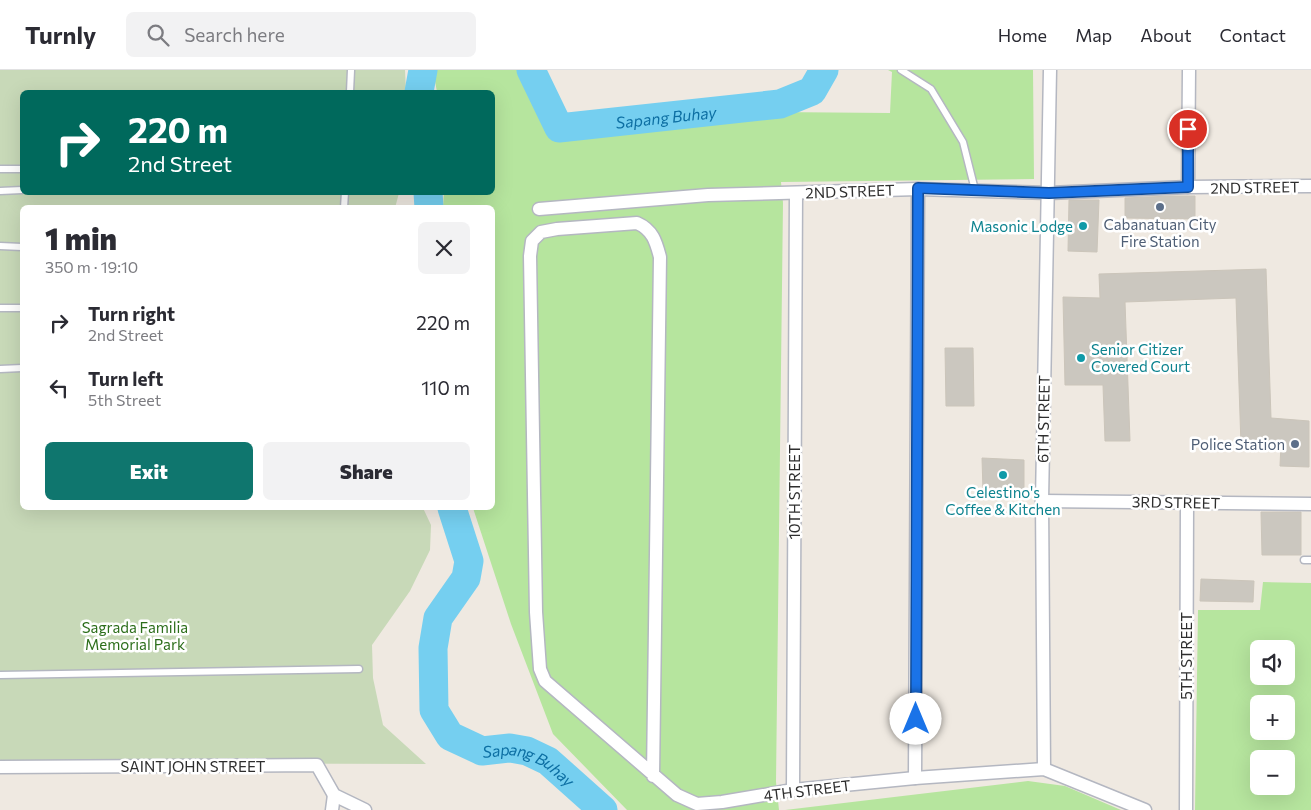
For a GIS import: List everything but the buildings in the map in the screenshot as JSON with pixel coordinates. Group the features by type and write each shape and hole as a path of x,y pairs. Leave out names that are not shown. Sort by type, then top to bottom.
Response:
{"street":[{"name":"6TH STREET","path":"1044,769 1042,501 1050,70"},
{"path":"1188,187 1189,70"},
{"name":"2ND STREET","path":"540,208 708,195 918,188 1049,193 1188,187 1311,186"},
{"path":"915,778 918,188"},
{"name":"10TH STREET","path":"792,790 796,193"},
{"name":"4TH STREET","path":"653,776 660,258 656,240 647,227 637,223 541,232 532,241 530,256 536,612 540,669 545,681 653,776 677,795 697,804 722,802 792,790 915,778 1044,769 1145,810"},
{"name":"3RD STREET","path":"1042,501 1311,504"},
{"name":"5TH STREET","path":"1186,810 1187,502"},
{"name":"SAINT JOHN STREET","path":"0,768 317,765 334,795"},
{"path":"332,810 334,795 365,810"}],"lane":[{"path":"350,90 351,70"},
{"path":"901,70 931,89 963,142 975,190"},
{"path":"0,169 20,169"},
{"path":"0,191 20,190"},
{"path":"0,246 20,247"},
{"path":"0,308 20,308"},
{"path":"0,368 20,368"},
{"path":"0,675 359,669"}],"green space":[{"name":"Sagrada Familia Memorial Park","path":"0,70 405,70 406,90 20,90 20,195 398,195 396,205 20,205 20,510 424,510 431,525 430,550 410,591 372,645 373,678 383,725 426,764 0,763"},
{"path":"433,70 520,70 552,140 774,112 890,113 892,72 888,70 1033,70 1034,179 781,182 783,203 776,782 779,810 627,810 553,734 511,624 474,510 495,510 495,205 443,205 444,195 495,195 495,90 437,90"},
{"path":"1263,582 1311,583 1311,810 1195,810 1198,610 1260,610"},
{"path":"1028,781 1065,786 1121,810 785,810"}],"waterway":[{"name":"Sapang Buhay","path":"419,90 423,70"},
{"name":"Sapang Buhay","path":"531,70 559,128 780,104 812,91 824,70"},
{"name":"Sapang Buhay","path":"428,195 429,205"},
{"name":"Sapang Buhay","path":"453,510 469,561 466,578 438,618 433,648 434,710 450,736 482,751 510,748 527,751 548,761 603,810"}],"place":[{"name":"Cabanatuan City Fire Station","path":"1160,207"},
{"name":"Masonic Lodge","path":"1083,226"},
{"name":"Senior Citizer Covered Court","path":"1081,358"},
{"name":"Police Station","path":"1295,444"},
{"name":"Celestino's Coffee & Kitchen","path":"1003,475"}],"route":[{"path":"916,719 918,188 1049,193 1188,187 1188,129"}]}
